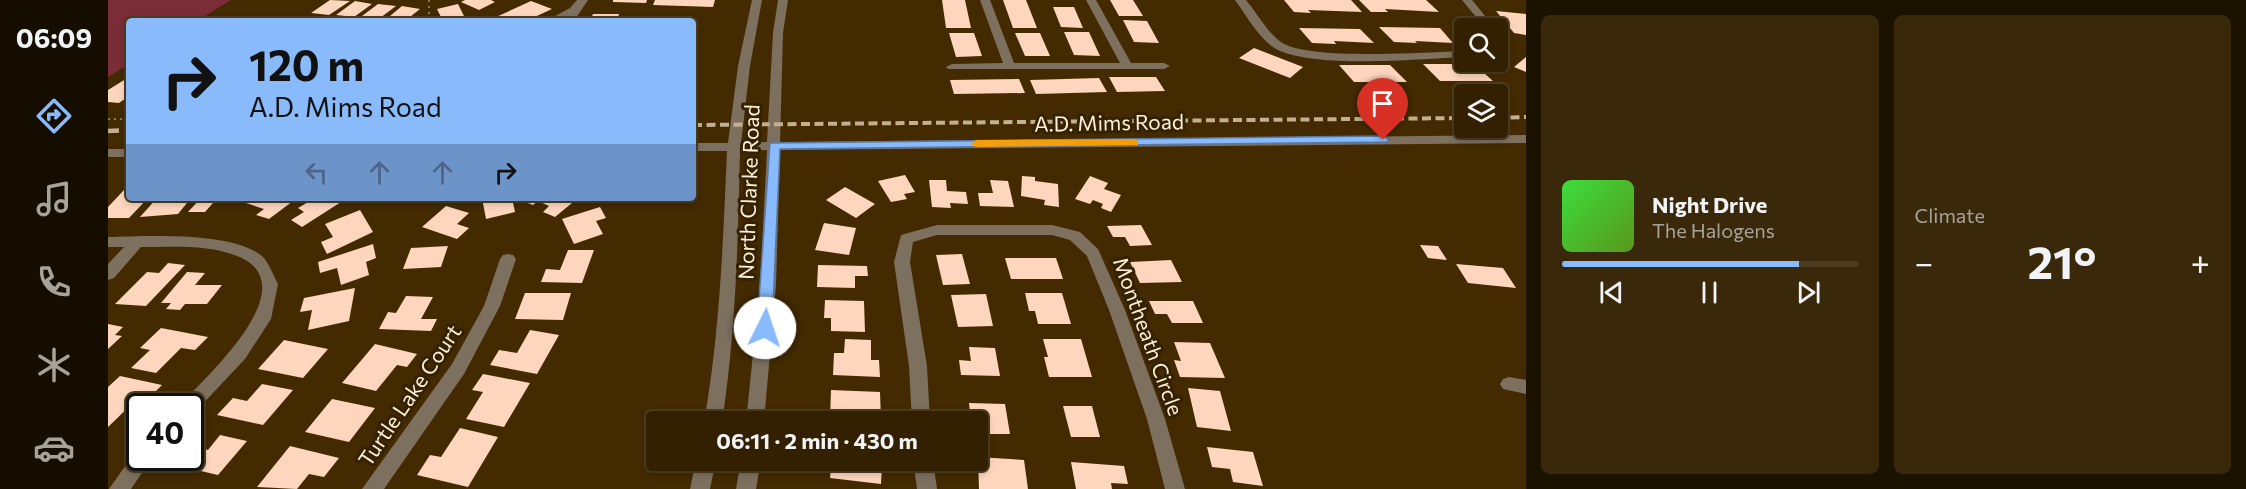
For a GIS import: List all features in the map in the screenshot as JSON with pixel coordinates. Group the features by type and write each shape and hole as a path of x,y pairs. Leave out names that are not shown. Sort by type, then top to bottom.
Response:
{"street":[{"path":"571,16 583,0"},
{"name":"North Clarke Road","path":"715,411 721,374 729,288 734,146 744,66 757,0"},
{"name":"North Clarke Road","path":"756,411 768,285 778,33 783,0"},
{"path":"985,0 1010,67"},
{"path":"1091,0 1127,65"},
{"path":"1240,0 1275,43 1292,52 1316,56 1454,54"},
{"path":"1467,0 1482,18"},
{"path":"952,67 1164,66"},
{"name":"A.D. Mims Road","path":"696,147 1526,139"},
{"path":"108,153 126,153"},
{"name":"Montheath Circle","path":"920,411 918,366 902,262 906,239 937,230 1052,230 1075,236 1093,253 1117,310 1156,418 1174,489"},
{"path":"108,242 224,245 256,260 270,284 265,315 239,354 202,393"},
{"path":"108,274 137,242"},
{"name":"Turtle Lake Court","path":"372,489 458,369 492,306 508,259"},
{"path":"119,489 132,471"},
{"path":"700,489 704,471"},
{"path":"746,489 749,471"},
{"path":"925,471 927,489"}],"path":[{"path":"429,0 429,18"},
{"path":"108,119 126,119"}],"shaded area":[{"path":"108,0 231,0 202,18 126,18 126,66 108,77"}],"building":[{"path":"330,0 350,1 329,15 311,13"},
{"path":"465,0 495,2 479,10 461,2"},
{"path":"613,0 647,0 646,3 613,2"},
{"path":"655,0 715,0 713,7 653,5"},
{"path":"942,0 965,0 971,28 946,28"},
{"path":"1003,0 1026,0 1037,28 1013,28"},
{"path":"1110,0 1133,0 1143,16 1119,16"},
{"path":"1284,0 1351,0 1362,12 1308,10 1311,13 1294,12"},
{"path":"1359,0 1426,0 1439,12 1385,9 1388,12 1371,12"},
{"path":"355,1 372,4 354,17 336,15"},
{"path":"531,1 552,9 532,18 494,18"},
{"path":"378,4 396,6 380,18 362,16"},
{"path":"458,4 465,18 442,18 437,9"},
{"path":"402,6 420,9 409,18 388,18"},
{"path":"1053,7 1074,7 1083,28 1061,27"},
{"path":"1496,11 1526,14 1526,35 1514,33 1508,26 1508,18 1502,18"},
{"path":"593,14 619,14 618,18 591,18"},
{"path":"1123,20 1147,21 1159,43 1134,42"},
{"path":"1379,27 1440,28 1453,43 1394,42"},
{"path":"1299,28 1360,29 1374,43 1334,41 1336,44 1312,43"},
{"path":"1064,32 1089,32 1100,56 1074,55"},
{"path":"949,33 974,33 982,56 956,57"},
{"path":"1015,33 1040,33 1050,56 1025,56"},
{"path":"1254,48 1303,67 1290,78 1239,58"},
{"path":"1526,57 1526,72 1514,67"},
{"path":"1423,64 1454,64 1454,72 1483,72 1493,81 1440,81"},
{"path":"1339,65 1390,65 1407,82 1354,82"},
{"path":"1109,77 1156,77 1165,91 1117,92"},
{"path":"1099,78 1107,92 1036,94 1030,80"},
{"path":"126,79 126,98 119,103 108,102 108,90"},
{"path":"1019,79 1025,93 954,94 950,80"},
{"path":"905,175 915,192 904,194 907,199 891,202 878,181"},
{"path":"1022,176 1035,177 1035,181 1058,184 1059,207 1044,205 1045,200 1021,196"},
{"path":"1090,176 1108,183 1104,189 1121,195 1111,212 1101,208 1103,204 1093,200 1090,204 1075,199"},
{"path":"929,180 946,180 947,191 966,192 968,204 950,203 951,208 932,207"},
{"path":"990,180 1008,181 1014,207 980,206 978,193 993,193"},
{"path":"845,187 875,204 856,218 826,200"},
{"path":"124,190 126,190 126,201 145,201 129,218 108,218 108,207"},
{"path":"154,201 189,201 178,214 140,217"},
{"path":"198,201 239,201 237,203 213,203 205,212 188,212"},
{"path":"249,201 293,201 269,219 256,215 264,209 246,203"},
{"path":"310,201 341,202 302,227 291,220 304,212 298,208"},
{"path":"483,201 513,201 515,212 486,219"},
{"path":"526,201 538,201 533,205 525,202"},
{"path":"538,201 574,201 555,217 543,212 549,206"},
{"path":"446,206 469,213 457,224 469,228 457,239 422,227"},
{"path":"600,207 606,218 596,221 603,234 574,244 562,219"},
{"path":"360,210 373,232 327,254 321,242 333,237 325,224"},
{"path":"824,223 856,228 849,255 815,250"},
{"path":"1141,225 1152,245 1130,246 1125,237 1113,237 1107,226"},
{"path":"373,244 376,258 366,262 369,275 341,285 337,268 320,273 318,262"},
{"path":"1420,245 1438,246 1447,260 1428,258"},
{"path":"448,246 441,267 403,269 411,248"},
{"path":"568,250 594,250 582,283 541,282 546,269 560,270"},
{"path":"962,254 970,284 943,285 936,255"},
{"path":"1005,258 1056,258 1063,279 1011,279"},
{"path":"1171,260 1182,282 1140,283 1130,262"},
{"path":"168,263 185,265 146,306 115,304 147,272 159,273"},
{"path":"1456,264 1503,268 1516,288 1468,283"},
{"path":"818,265 867,266 868,276 855,276 855,288 817,287"},
{"path":"187,272 205,273 195,285 222,285 207,304 185,304 180,310 166,309 171,303 161,303"},
{"path":"355,288 349,321 308,330 312,310 300,312 304,298"},
{"path":"525,293 571,293 563,320 515,319"},
{"path":"1025,293 1062,293 1071,324 1038,324 1035,311 1029,311"},
{"path":"986,294 993,326 958,327 951,295"},
{"path":"406,296 433,297 421,319 437,319 431,331 379,329 388,312 396,313"},
{"path":"825,300 864,301 865,332 831,331 831,318 824,318"},
{"path":"1149,301 1193,301 1203,323 1172,323 1167,314 1155,314"},
{"path":"108,324 123,327 115,335 122,336 108,349"},
{"path":"161,328 208,337 195,350 181,348 156,373 131,368 150,350 140,348"},
{"path":"530,330 559,335 537,374 490,365 499,350 517,353"},
{"path":"845,339 871,340 871,360 879,360 880,377 833,375 834,353 844,353"},
{"path":"1043,339 1081,339 1092,377 1049,377 1044,357 1048,357"},
{"path":"284,340 328,349 303,378 258,369"},
{"path":"1174,342 1210,343 1225,378 1180,377 1174,360 1181,361"},
{"path":"375,344 417,354 407,367 397,365 376,391 342,383"},
{"path":"969,347 995,348 1000,376 961,375 959,360 971,361"},
{"path":"483,374 530,383 504,427 466,419 483,392 472,390"},
{"path":"120,376 162,385 154,393 126,393 126,410 108,427 108,387"},
{"path":"262,384 293,390 263,425 217,415 233,398 247,401"},
{"path":"1188,388 1220,391 1231,431 1197,427"},
{"path":"831,390 880,392 881,411 830,411"},
{"path":"332,399 375,408 349,442 305,432"},
{"path":"969,403 1005,404 1010,434 988,434 988,411 970,411"},
{"path":"1063,406 1092,406 1100,437 1071,437"},
{"path":"460,428 498,437 468,487 417,475 430,455 441,457"},
{"path":"220,435 247,441 218,475 201,471 204,471 204,449 208,450"},
{"path":"290,446 339,458 324,477 309,474 297,489 257,487"},
{"path":"1207,447 1253,452 1263,486 1233,482 1230,469 1212,467"},
{"path":"988,458 1024,460 1028,489 979,489 978,471 988,471"},
{"path":"1071,462 1124,466 1128,484 1111,483 1112,489 1076,489"},
{"path":"831,471 882,471 881,484 830,478"}],"railway":[{"path":"1508,118 1526,117"},
{"path":"696,125 1454,118"},
{"path":"108,131 126,130"}],"slow traffic":[{"path":"976,144 1134,142"}],"route":[{"path":"765,328 774,146 1383,140"}]}
